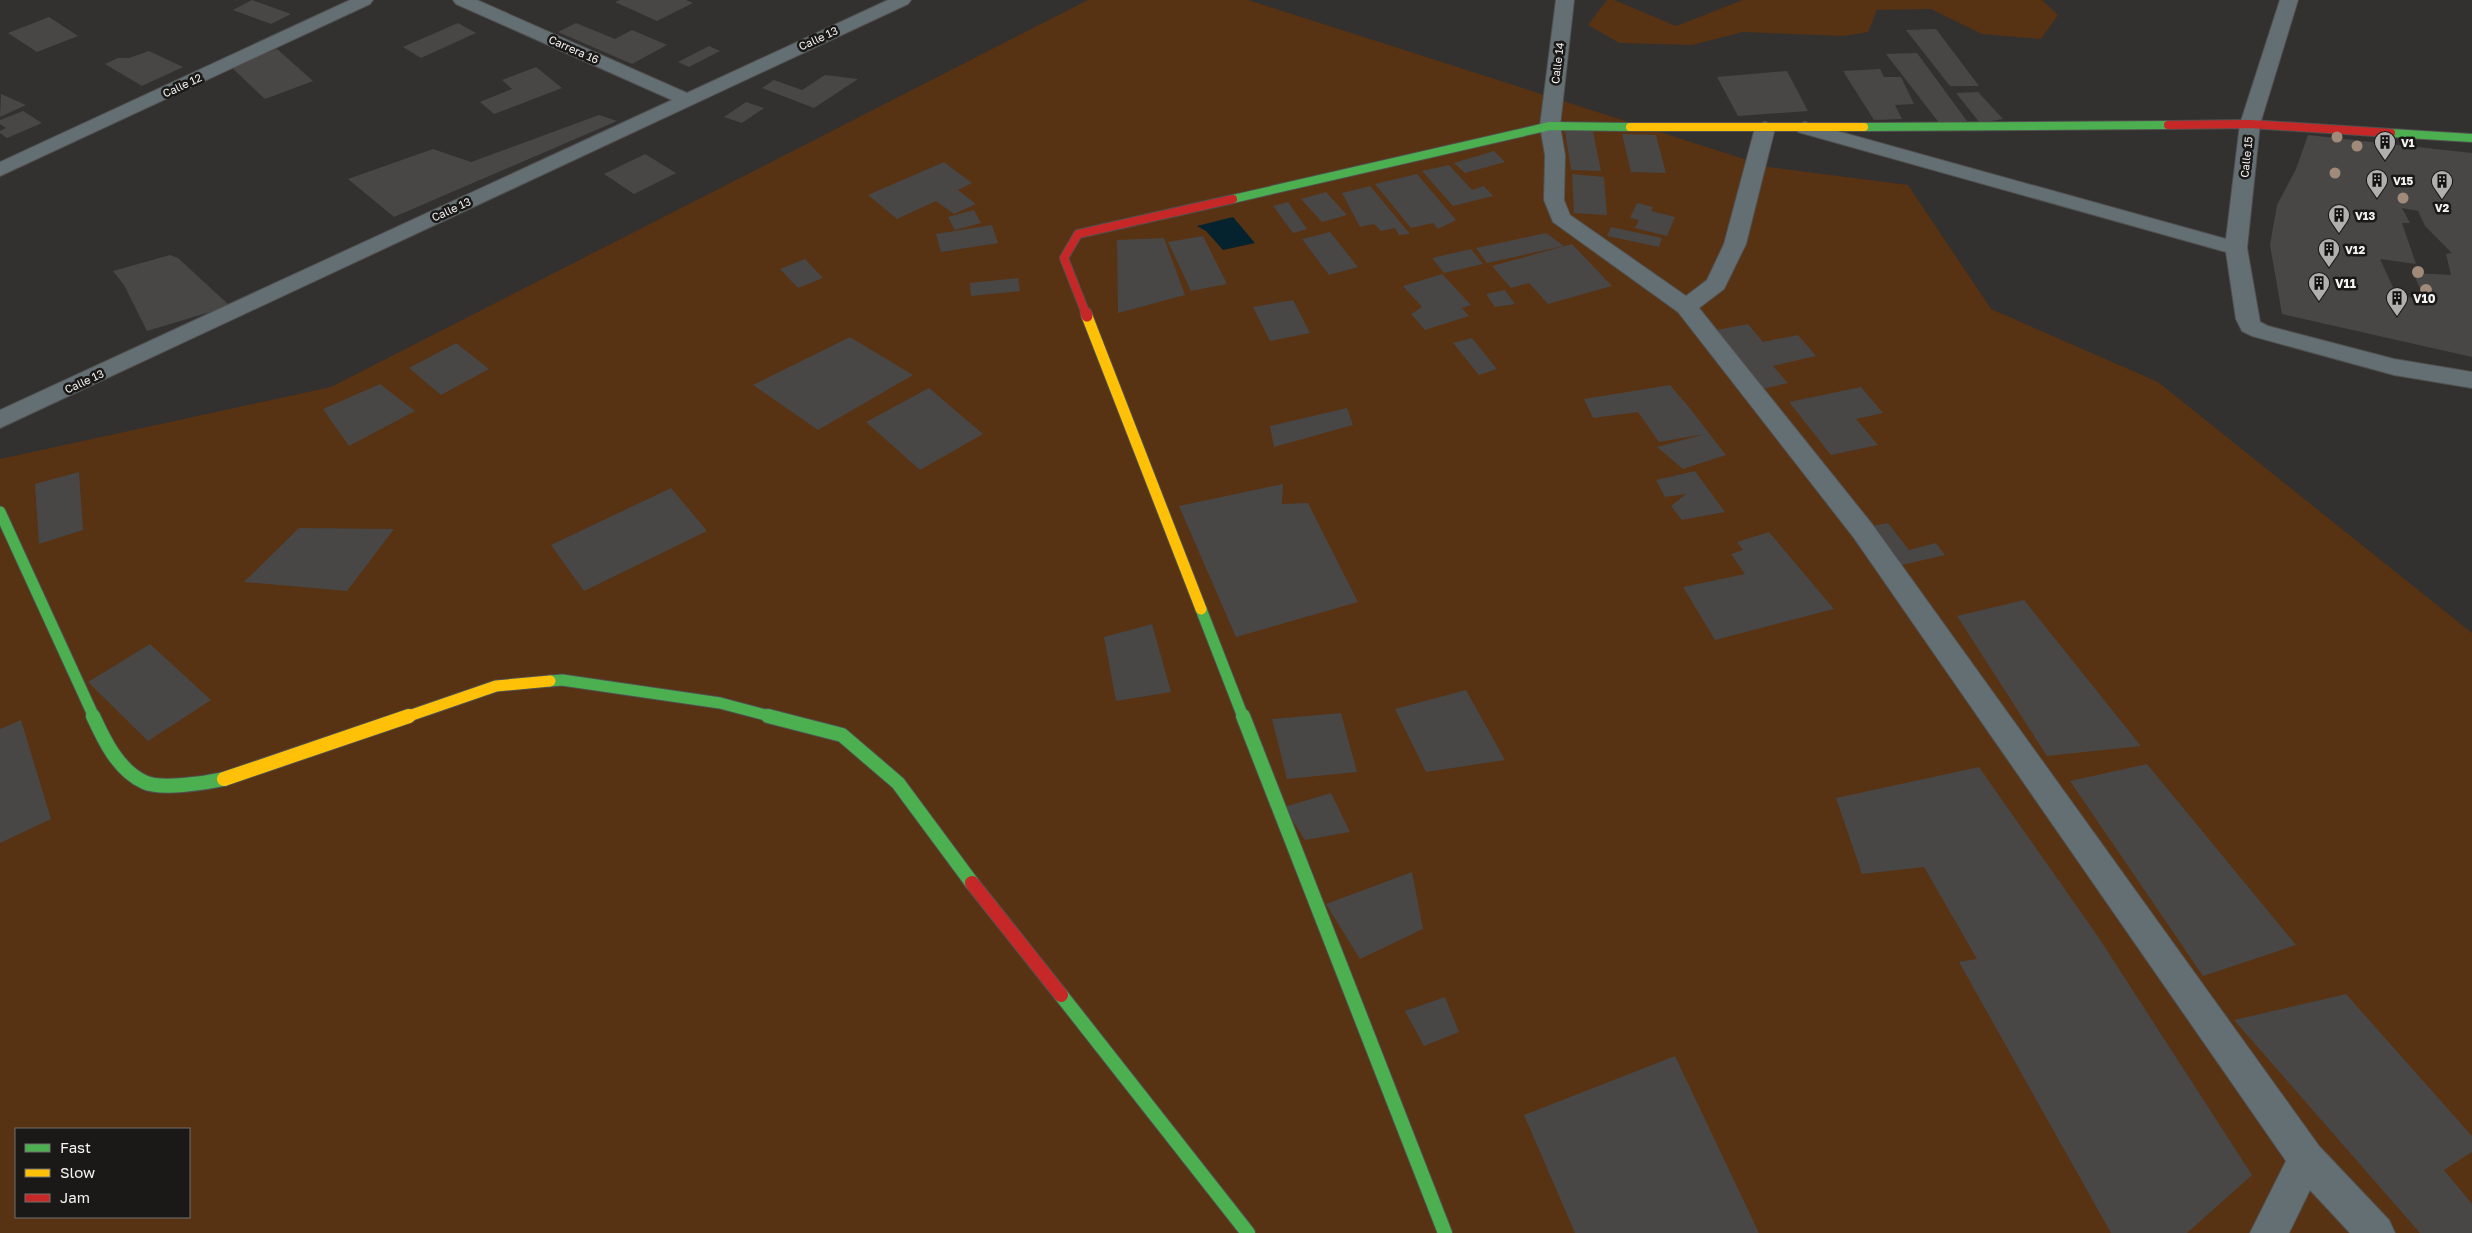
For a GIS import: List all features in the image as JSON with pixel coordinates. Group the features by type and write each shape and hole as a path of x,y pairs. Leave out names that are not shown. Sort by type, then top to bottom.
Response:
{"street":[{"name":"Calle 12","path":"0,170 364,0"},
{"name":"Carrera 16","path":"462,0 686,99"},
{"name":"Calle 13","path":"0,420 902,0"},
{"name":"Calle 14","path":"1565,0 1550,126 1555,155 1554,200 1560,218 1686,307 1862,532 2306,1159 2376,1233"},
{"name":"Calle 15","path":"2289,0 2250,124 2236,248 2247,319 2250,326 2260,331 2394,367 2472,380"},
{"path":"1445,1233 1064,258 1078,234 1550,126 1806,128 2250,124 2472,138"},
{"path":"1686,307 1716,284 1735,244 1765,128"},
{"path":"1806,128 2236,248"},
{"path":"0,512 106,744 119,761 146,783 212,783 496,686 562,680 720,702 842,735 898,783 972,884 1248,1233"},
{"path":"2269,1233 2306,1159"}],"shaded area":[{"path":"1088,0 1248,0 1769,167 1908,185 1991,309 2158,382 2472,633 2472,1233 0,1233 0,459 331,387"},
{"path":"1607,0 1614,0 1676,26 1743,0 2042,0 2058,15 2041,39 1982,34 1931,9 1877,10 1868,32 1844,36 1743,32 1692,45 1619,43 1588,25"}],"water":[{"path":"1233,217 1255,243 1223,250 1206,231 1197,226"}],"building":[{"path":"252,0 291,14 271,24 233,10"},
{"path":"620,0 686,0 693,3 657,21 615,2"},
{"path":"49,17 78,36 37,52 8,33"},
{"path":"458,23 476,33 421,58 403,47"},
{"path":"576,23 615,39 632,30 667,45 632,64 558,32"},
{"path":"1936,29 1979,86 1950,86 1906,30"},
{"path":"709,46 720,51 689,67 678,62"},
{"path":"277,49 313,81 265,99 230,66"},
{"path":"149,51 183,67 142,86 105,64 118,58 129,58"},
{"path":"1917,53 1967,121 1940,124 1886,54"},
{"path":"536,67 562,88 494,114 480,102 512,89 502,80"},
{"path":"1880,69 1884,77 1901,77 1914,104 1895,105 1902,119 1874,120 1843,71"},
{"path":"1787,71 1808,111 1738,116 1717,77"},
{"path":"825,75 858,79 814,108 762,88 774,80 802,90"},
{"path":"1978,92 2003,119 1980,123 1956,93"},
{"path":"1,94 26,105 0,117"},
{"path":"746,102 764,108 742,123 724,117"},
{"path":"23,111 42,123 7,138 0,133 0,131 6,128 0,124 0,120"},
{"path":"599,115 617,121 394,217 348,179 433,149 471,162"},
{"path":"1565,131 1593,131 1601,171 1571,170"},
{"path":"1622,134 1656,135 1666,173 1631,172"},
{"path":"2308,135 2472,153 2472,357 2282,314 2270,245 2277,205 2296,169","holes":["2402,208 2418,211 2425,226 2452,253 2446,254 2451,275 2413,273 2425,299 2397,296 2380,259 2416,264 2402,223 2410,223"]},
{"path":"1494,151 1505,162 1465,173 1454,163"},
{"path":"645,154 676,173 634,194 604,174"},
{"path":"944,162 972,183 958,190 976,204 954,214 936,201 897,219 868,195"},
{"path":"1449,165 1472,190 1484,186 1493,196 1453,206 1422,171"},
{"path":"1417,174 1456,220 1438,229 1433,223 1411,228 1375,184"},
{"path":"1572,174 1604,177 1607,215 1574,213"},
{"path":"1370,186 1410,234 1399,235 1395,228 1381,231 1374,224 1360,227 1342,193"},
{"path":"1326,192 1347,215 1322,222 1301,199"},
{"path":"1288,202 1307,229 1293,233 1273,206"},
{"path":"1637,203 1653,207 1651,211 1675,217 1667,236 1635,228 1639,220 1630,218"},
{"path":"974,210 981,223 955,230 948,217"},
{"path":"992,225 998,243 941,252 936,234"},
{"path":"1611,227 1662,238 1659,247 1607,236"},
{"path":"1330,232 1358,267 1329,275 1302,239"},
{"path":"1546,233 1564,246 1487,263 1476,248"},
{"path":"1203,236 1227,284 1191,291 1168,242"},
{"path":"1164,238 1185,295 1118,313 1117,240"},
{"path":"1572,244 1612,286 1548,304 1529,283 1511,288 1492,266"},
{"path":"1471,249 1483,264 1444,273 1432,258"},
{"path":"170,255 178,258 230,306 147,331 124,285 113,271"},
{"path":"805,259 823,278 798,288 780,269"},
{"path":"1442,274 1471,305 1462,308 1469,316 1425,330 1411,314 1422,307 1403,286"},
{"path":"1018,278 1020,291 971,296 970,283"},
{"path":"1505,290 1515,304 1495,307 1486,294"},
{"path":"1293,300 1310,333 1270,341 1253,307"},
{"path":"1748,324 1763,342 1798,335 1816,356 1773,366 1788,383 1754,391 1706,332"},
{"path":"850,337 913,375 818,430 753,385"},
{"path":"1472,338 1497,369 1479,375 1453,343"},
{"path":"456,343 489,369 441,395 409,368"},
{"path":"380,384 415,411 349,446 323,409"},
{"path":"1670,385 1726,455 1683,469 1657,447 1705,434 1659,442 1638,412 1593,418 1584,399"},
{"path":"1861,387 1883,413 1856,419 1878,445 1831,455 1789,402"},
{"path":"929,388 983,434 920,470 866,422"},
{"path":"1347,408 1353,425 1274,447 1270,426"},
{"path":"1695,471 1725,512 1682,520 1671,506 1686,494 1665,497 1656,480"},
{"path":"79,472 83,530 39,544 35,484"},
{"path":"1283,484 1282,504 1308,503 1358,602 1236,637 1179,506"},
{"path":"671,488 707,531 584,591 551,545"},
{"path":"1888,523 1909,550 1936,543 1945,555 1902,565 1872,526"},
{"path":"299,528 394,529 347,591 244,582"},
{"path":"1769,532 1834,609 1715,640 1683,587 1745,574 1731,554 1743,550 1737,542"},
{"path":"2024,600 2141,746 2047,756 1957,616"},
{"path":"1152,624 1171,692 1116,701 1104,637"},
{"path":"150,644 211,700 148,741 88,682"},
{"path":"1466,690 1505,760 1426,772 1395,709"},
{"path":"1341,713 1357,772 1287,779 1272,719"},
{"path":"21,720 51,819 0,843 0,729"},
{"path":"2147,764 2296,945 2203,976 2070,781"},
{"path":"1979,767 2099,938 2252,1175 2187,1233 2111,1233 1959,962 1977,959 1924,867 1862,874 1836,798"},
{"path":"1331,793 1350,832 1305,840 1284,807"},
{"path":"1412,872 1423,929 1360,959 1326,904"},
{"path":"2346,994 2472,1136 2472,1152 2444,1170 2472,1204 2472,1233 2420,1233 2234,1020"},
{"path":"1445,997 1459,1032 1424,1046 1405,1011"},
{"path":"1675,1056 1759,1233 1575,1233 1524,1115"}],"traffic: fast":[{"path":"1864,127 2168,125"},
{"path":"1233,199 1550,126 1630,127"},
{"path":"2391,133 2472,138"},
{"path":"0,512 106,744 119,760 129,771 145,783 160,785 184,784 224,779"},
{"path":"1201,609 1445,1233"},
{"path":"550,681 562,680 720,703 842,735 898,783 972,883"},
{"path":"1061,995 1248,1233"}],"traffic: slow":[{"path":"1630,127 1864,127"},
{"path":"1087,316 1201,609"},
{"path":"224,779 496,686 550,681"}],"traffic: jam":[{"path":"2168,125 2250,124 2391,133"},
{"path":"1087,316 1064,258 1078,234 1233,199"},
{"path":"972,883 1061,995"}],"place":[{"name":"V1","path":"2385,161"},
{"name":"V15","path":"2377,199"},
{"name":"V2","path":"2442,200"},
{"name":"V13","path":"2339,234"},
{"name":"V12","path":"2329,268"},
{"name":"V11","path":"2319,302"},
{"name":"V10","path":"2397,317"}]}
